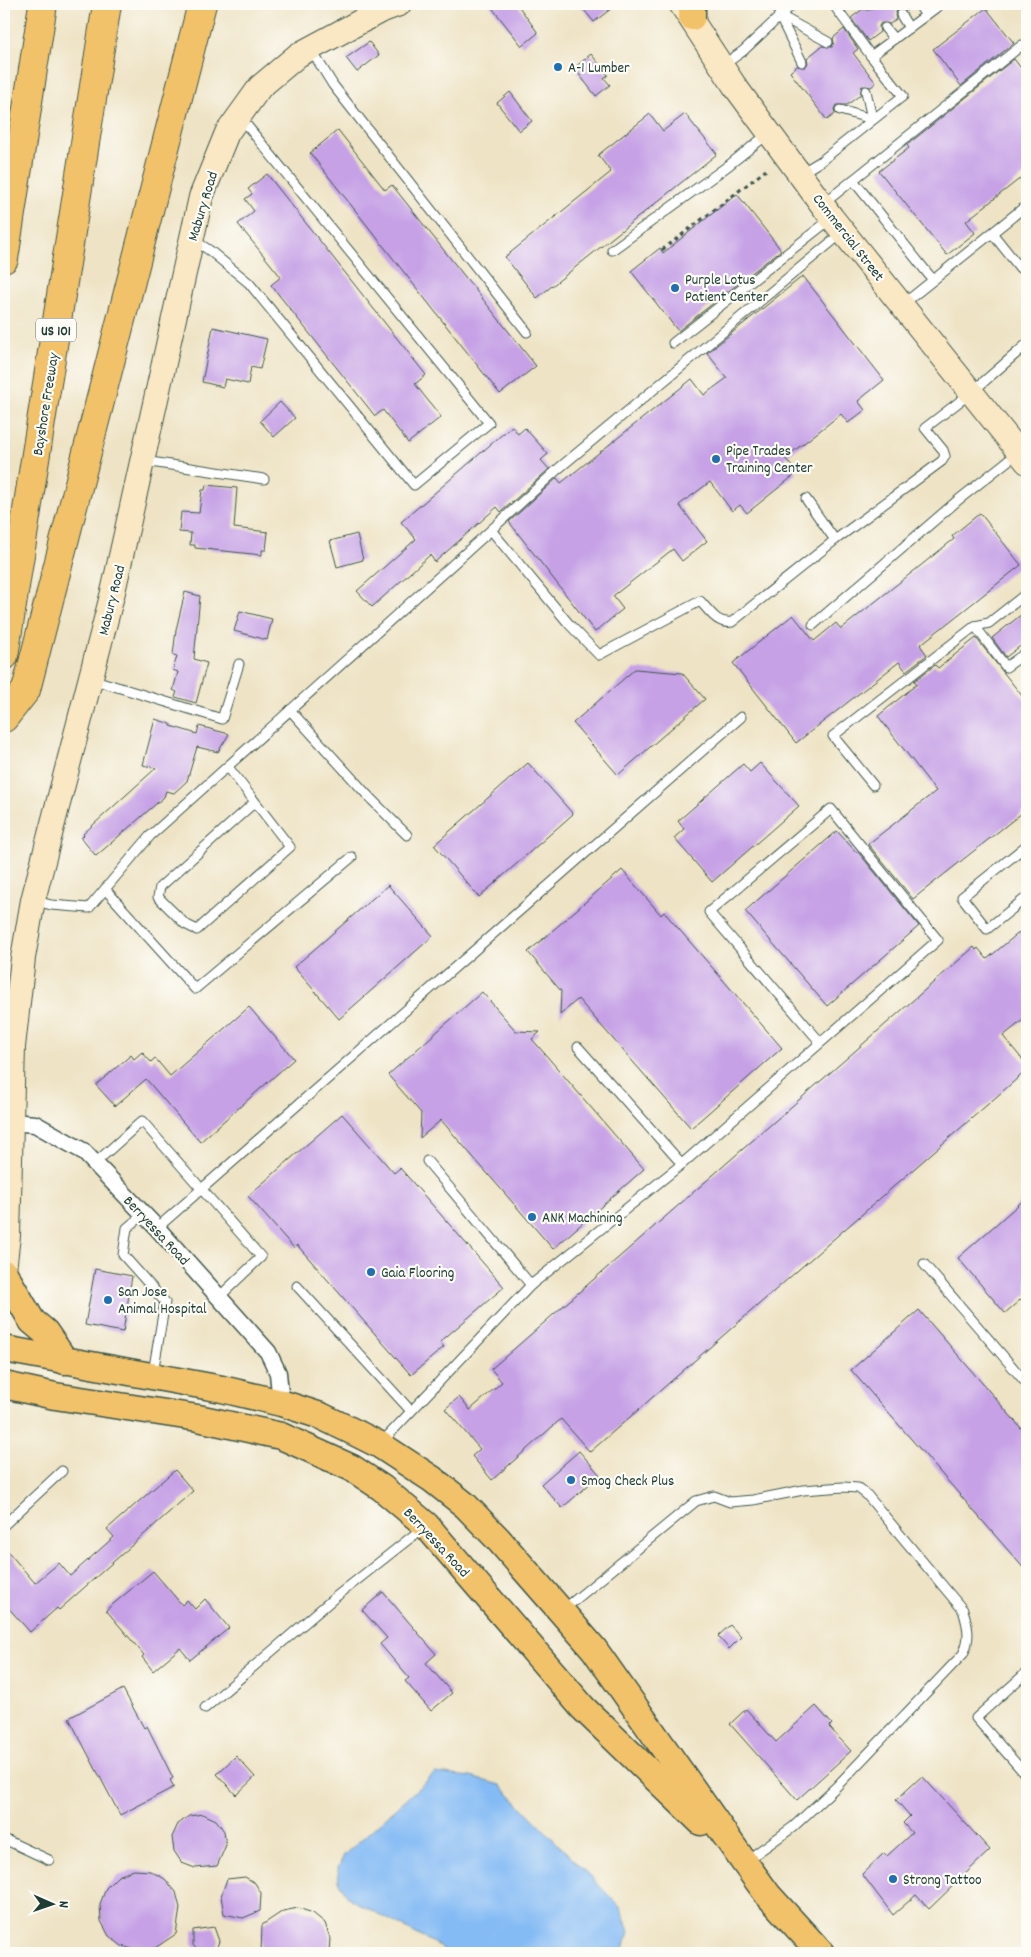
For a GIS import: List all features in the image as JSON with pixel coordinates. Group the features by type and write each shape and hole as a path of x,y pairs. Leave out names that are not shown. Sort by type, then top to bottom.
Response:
{"highway":[{"path":"4,259 43,4"},
{"name":"Bayshore Freeway","path":"4,656 107,4"},
{"path":"4,718 26,690 202,4"}],"main road":[{"path":"4,1272 32,1321 45,1332 65,1361"},
{"name":"Berryessa Road","path":"4,1350 222,1389 281,1403 321,1416 380,1445 432,1479 465,1505 498,1538 594,1649 768,1895 821,1953"},
{"name":"Berryessa Road","path":"4,1385 55,1396 198,1418 281,1436 352,1468 382,1488 426,1525 583,1708 744,1862"}],"street":[{"name":"Mabury Road","path":"4,1272 8,1236 14,1038 23,958 33,900 91,679 144,461 201,197 227,133 238,115 260,87 298,55 388,6"},
{"name":"Commercial Street","path":"688,8 722,66 800,174 901,305 1023,457"},
{"name":"Berryessa Road","path":"11,1122 35,1124 82,1151 144,1214 268,1352 278,1373 281,1403"}],"lane":[{"path":"722,66 743,51 779,15 793,4"},
{"path":"800,174 821,160 903,96 871,56 834,4"},
{"path":"918,4 926,15"},
{"path":"871,56 941,4"},
{"path":"779,15 828,42"},
{"path":"779,15 802,62"},
{"path":"901,15 909,28"},
{"path":"885,28 894,39"},
{"path":"310,48 333,85 527,332"},
{"path":"33,900 51,905 89,908 150,836 491,530 833,218 853,180 1024,49"},
{"path":"866,91 872,119"},
{"path":"840,110 872,119"},
{"path":"191,238 209,250 249,283 414,485 489,423 257,141 238,115"},
{"path":"612,250 729,165 769,132"},
{"path":"853,180 933,280"},
{"path":"901,305 1027,205"},
{"path":"673,343 833,218"},
{"path":"992,233 1020,268 1027,262"},
{"path":"491,530 570,624 599,655 700,601 718,620 725,623 732,622 835,540 942,461 945,456 943,450 925,428 972,392 1027,344"},
{"path":"813,625 957,501 1023,457"},
{"path":"144,461 264,479"},
{"path":"806,499 835,540"},
{"path":"872,786 833,736 975,626 989,623 1027,593"},
{"path":"975,626 1006,667 1027,652"},
{"path":"91,679 222,719 238,664"},
{"path":"290,710 370,798 407,835"},
{"path":"157,1228 741,717"},
{"path":"228,767 290,847 196,930 185,924 158,897 160,887 255,802"},
{"path":"380,1445 531,1285 682,1164 938,940 831,809 709,912 820,1042"},
{"path":"1027,845 962,897 987,929 1027,897"},
{"path":"105,889 196,989 352,857"},
{"path":"578,1047 682,1164"},
{"path":"94,1164 142,1121 261,1257 218,1298"},
{"path":"427,1161 531,1285"},
{"path":"144,1214 127,1228 123,1255 165,1302 152,1377"},
{"path":"924,1264 1027,1384"},
{"path":"297,1286 411,1411"},
{"path":"4,1525 62,1471"},
{"path":"561,1611 696,1501 714,1496 730,1502 803,1490 843,1487 858,1488 867,1495 963,1610 968,1626 968,1642 963,1654 836,1787 793,1827 744,1862"},
{"path":"205,1708 333,1599 426,1525"},
{"path":"1027,1672 976,1718 1027,1776"},
{"path":"4,1839 49,1860"}],"path":[{"path":"662,250 766,170"}],"water":[{"path":"435,1773 471,1777 500,1785 620,1907 629,1931 623,1953 446,1953 441,1947 350,1899 339,1883 338,1868 344,1855"}],"building":[{"path":"489,4 517,4 538,33 522,46"},
{"path":"579,4 617,4 594,22"},
{"path":"874,4 912,4 912,6 906,11 897,10 896,19 890,24 881,23 879,26 880,32 868,41 851,18 863,9 871,10"},
{"path":"986,8 1014,43 961,86 933,49"},
{"path":"844,29 858,49 853,53 876,83 871,87 862,86 860,95 847,105 836,105 834,109 835,114 827,120 790,72 797,66 805,67 808,63 807,58 822,46 832,47 833,38"},
{"path":"369,42 379,55 357,72 346,58"},
{"path":"591,54 608,75 604,78 610,85 596,96 574,68"},
{"path":"1014,59 1027,76 1027,173 966,221 975,233 947,255 879,171 909,148 907,145"},
{"path":"510,92 532,121 519,131 497,103"},
{"path":"650,114 663,131 685,114 717,154 537,298 505,257 611,172 598,155"},
{"path":"338,130 385,190 392,185 536,366 500,394 310,153"},
{"path":"267,174 426,375 415,384 441,417 408,443 383,410 375,416 271,285 281,277 238,224 254,211 245,199 252,194 248,189"},
{"path":"737,194 781,250 678,331 631,271 660,248 663,253"},
{"path":"803,276 884,380 858,401 865,410 848,423 841,414 785,458 797,473 747,513 740,505 732,511 710,482 679,505 707,541 682,561 673,549 613,596 623,609 595,632 509,522 557,478 561,483 692,379 704,395 727,378 707,353"},
{"path":"213,327 267,339 260,369 251,367 248,384 225,379 223,387 202,382"},
{"path":"280,402 295,418 274,437 260,421"},
{"path":"512,426 518,434 525,428 548,454 541,460 549,469 501,512 497,507 435,562 430,555 372,607 357,591 416,539 401,522"},
{"path":"206,485 237,488 234,528 268,532 266,550 262,550 262,555 195,548 195,545 190,545 191,533 179,532 181,512 199,513 202,490 205,490"},
{"path":"980,513 1021,565 920,645 927,655 906,671 899,662 796,743 733,663 793,615 814,641 836,623 841,629 954,539 952,536"},
{"path":"357,534 363,560 337,567 330,541"},
{"path":"185,592 200,596 194,659 207,663 196,703 175,697 177,692 173,690 178,672 173,670 177,656 173,655 176,630"},
{"path":"1027,610 1027,641 1006,657 992,638"},
{"path":"240,611 272,619 267,640 234,631"},
{"path":"976,638 1027,702 1027,809 913,899 868,844 936,791 878,716 917,684 914,681 935,665 938,668"},
{"path":"635,669 682,673 705,699 618,775 573,723"},
{"path":"155,719 197,734 199,726 229,734 218,752 197,747 187,781 174,793 166,791 164,797 96,856 81,838 83,834 156,768 143,765"},
{"path":"528,763 573,814 479,897 434,845"},
{"path":"760,763 799,806 712,882 674,838 684,829 678,821 743,764 750,772"},
{"path":"837,831 858,852 919,926 827,1006 745,911"},
{"path":"622,870 661,915 664,912 782,1048 691,1128 578,999 560,1015 561,991 528,952"},
{"path":"388,885 433,936 339,1019 294,967"},
{"path":"1027,926 1027,1017 1003,1036 1027,1065 1027,1070 590,1452 561,1419 492,1480 472,1456 480,1449 445,1409 459,1397 470,1410 502,1382 491,1369 974,947 976,950 978,948 987,959"},
{"path":"482,992 516,1031 540,1032 532,1039 644,1169 553,1249 441,1120 420,1138 421,1113 388,1075"},
{"path":"249,1007 294,1059 200,1142 146,1079 115,1106 96,1085 131,1055 134,1059 142,1052 151,1062 155,1058 170,1076"},
{"path":"342,1114 394,1173 400,1168 504,1287 440,1342 444,1347 411,1375 297,1245 294,1248 248,1196"},
{"path":"1027,1197 1027,1294 1005,1313 958,1258"},
{"name":"San Jose Animal Hospital","path":"95,1269 132,1276 123,1332 85,1325"},
{"path":"919,1310 1027,1435 1027,1572 851,1370"},
{"name":"Smog Check Plus","path":"579,1451 600,1475 562,1508 541,1484"},
{"path":"175,1470 193,1491 59,1610 57,1608 30,1632 4,1603 4,1547 35,1583 59,1563 70,1576 114,1537 107,1529"},
{"path":"153,1571 182,1605 187,1600 195,1609 205,1599 229,1628 190,1660 180,1648 153,1671 142,1657 144,1655 106,1610"},
{"path":"383,1592 436,1654 426,1663 452,1693 431,1711 405,1681 409,1678 380,1644 387,1638 362,1610"},
{"path":"730,1625 741,1637 729,1649 718,1636"},
{"path":"123,1689 144,1728 147,1726 173,1778 170,1780 174,1787 120,1815 69,1718"},
{"path":"816,1706 832,1724 829,1727 851,1751 797,1800 730,1724 746,1709 776,1742"},
{"path":"236,1756 255,1777 236,1795 217,1774"},
{"path":"922,1776 990,1850 929,1909 916,1895 893,1915 862,1874 884,1853 887,1856 912,1833 903,1823 910,1816 896,1800"},
{"path":"203,1814 216,1820 224,1831 226,1845 217,1866 195,1868 182,1863 174,1851 172,1837 178,1824 189,1816"},
{"path":"134,1870 150,1871 165,1879 176,1892 180,1908 176,1934 155,1948 138,1951 122,1946 109,1936 101,1921 100,1904 106,1888 118,1876"},
{"path":"245,1877 255,1883 261,1893 260,1911 243,1918 224,1914 221,1896 227,1879"},
{"path":"298,1908 313,1913 325,1923 330,1938 329,1953 261,1953 262,1925 283,1911"},
{"path":"214,1927 219,1941 216,1950 209,1953 199,1952 193,1945 193,1930"}],"place":[{"name":"A-1 Lumber","path":"558,67"},
{"name":"Purple Lotus Patient Center","path":"675,288"},
{"name":"Pipe Trades Training Center","path":"716,459"},
{"name":"ANK Machining","path":"532,1217"},
{"name":"Gaia Flooring","path":"371,1272"},
{"name":"San Jose Animal Hospital","path":"108,1300"},
{"name":"Smog Check Plus","path":"571,1480"},
{"name":"Strong Tattoo","path":"893,1879"}]}
